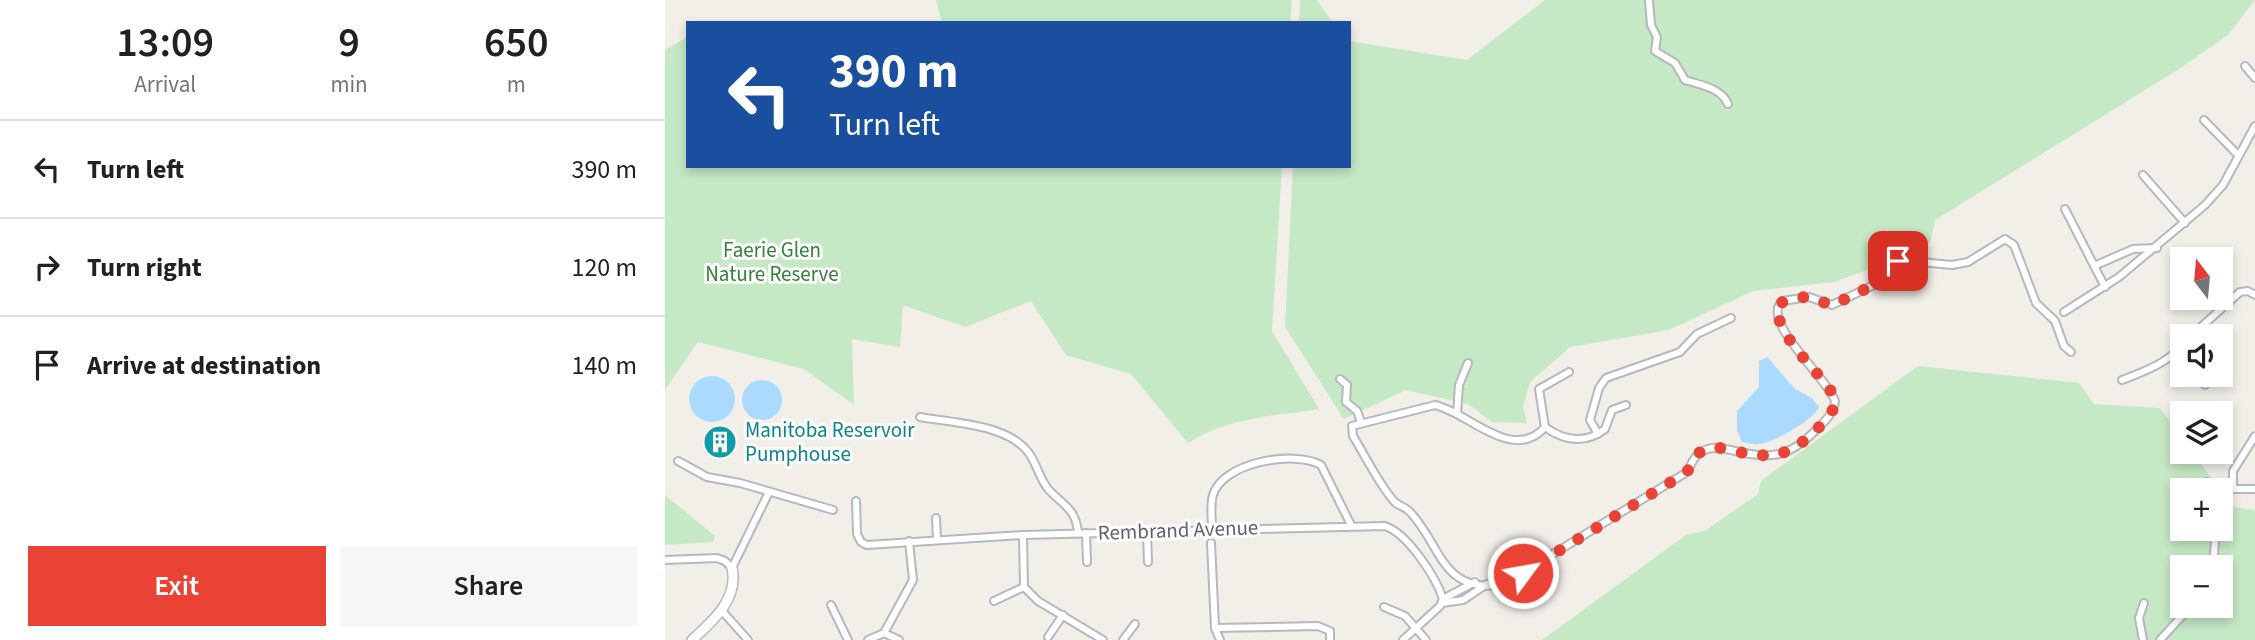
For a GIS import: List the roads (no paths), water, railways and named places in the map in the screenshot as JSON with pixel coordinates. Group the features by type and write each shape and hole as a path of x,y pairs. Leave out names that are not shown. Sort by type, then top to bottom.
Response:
{"street":[{"path":"1650,0 1651,25 1657,37 1655,51 1675,63 1685,80 1704,84 1726,98 1728,104"},
{"path":"2245,66 2255,78"},
{"path":"2204,120 2238,155"},
{"path":"2064,312 2105,287 2185,223 2223,185 2255,126"},
{"path":"2143,175 2185,223"},
{"path":"2065,209 2105,287"},
{"path":"1545,427 1538,433 1510,441 1457,414 1430,405 1352,426 1353,436 1393,501 1411,512 1446,568 1475,582 1487,584 1510,581 1686,473 1693,458 1705,450 1725,449 1770,457 1789,451 1808,438 1832,412 1835,401 1824,380 1780,327 1777,308 1784,300 1809,297 1832,305 1882,281 1900,260 1960,264 1977,259 2005,239 2014,245 2036,303 2055,321 2064,346 2071,352"},
{"path":"2094,266 2133,249 2157,248"},
{"path":"2204,324 2240,292 2248,291 2255,295"},
{"path":"1598,434 1590,420 1602,381 1630,368 1680,352 1697,334 1731,318"},
{"path":"2122,380 2146,372 2170,357"},
{"path":"1457,414 1458,390 1468,363"},
{"path":"1545,427 1539,389 1569,372"},
{"path":"1340,379 1347,385 1346,402 1358,412 1361,422"},
{"path":"1545,427 1575,440 1598,434 1606,429 1610,411 1626,405"},
{"path":"921,417 982,429 1016,440 1028,452 1050,491 1072,510 1078,533"},
{"path":"2233,478 2233,471 2255,436"},
{"path":"1212,528 1213,498 1218,487 1244,469 1268,459 1303,459 1321,465 1351,525"},
{"path":"678,461 698,474 833,510"},
{"path":"2233,488 2255,489"},
{"path":"692,640 723,612 733,578 732,568 769,492"},
{"name":"Rembrand Avenue","path":"856,501 857,534 861,542 881,544 1023,535 1212,528 1385,526 1399,533 1410,544 1442,598"},
{"path":"936,518 937,540"},
{"path":"1147,532 1148,562"},
{"path":"1086,533 1087,562"},
{"path":"1023,535 1024,587 1034,598 1103,640"},
{"path":"868,640 884,633 913,580 909,541"},
{"path":"1211,543 1215,628 1220,640"},
{"path":"665,560 717,558 732,568"},
{"path":"1403,640 1442,598 1475,582"},
{"path":"1442,598 1463,600 1487,584"},
{"path":"994,600 1024,587"},
{"path":"2143,640 2139,618 2144,603"},
{"path":"831,605 848,640"},
{"path":"1384,607 1402,614 1417,627 1426,640"},
{"path":"723,612 748,640"},
{"path":"1048,637 1063,615"},
{"path":"2160,640 2180,618"},
{"path":"1123,640 1135,624"},
{"path":"1215,628 1318,625 1328,629 1330,640"},
{"path":"884,633 899,640"}],"water":[{"path":"1767,357 1795,389 1812,398 1819,407 1802,424 1774,440 1757,444 1742,442 1737,431 1737,411 1759,387 1759,361"},
{"path":"712,376 721,377 728,383 734,390 734,408 728,415 721,421 712,422 703,421 696,415 690,408 689,399 690,390 696,383 703,377"},
{"path":"762,380 770,381 776,386 781,392 781,408 776,414 770,419 762,420 754,419 748,414 743,408 742,400 743,392 748,386 754,381"}],"place":[{"name":"Manitoba Reservoir Pumphouse","path":"720,442"}],"park label":[{"name":"Faerie Glen Nature Reserve","path":"772,262"}]}
